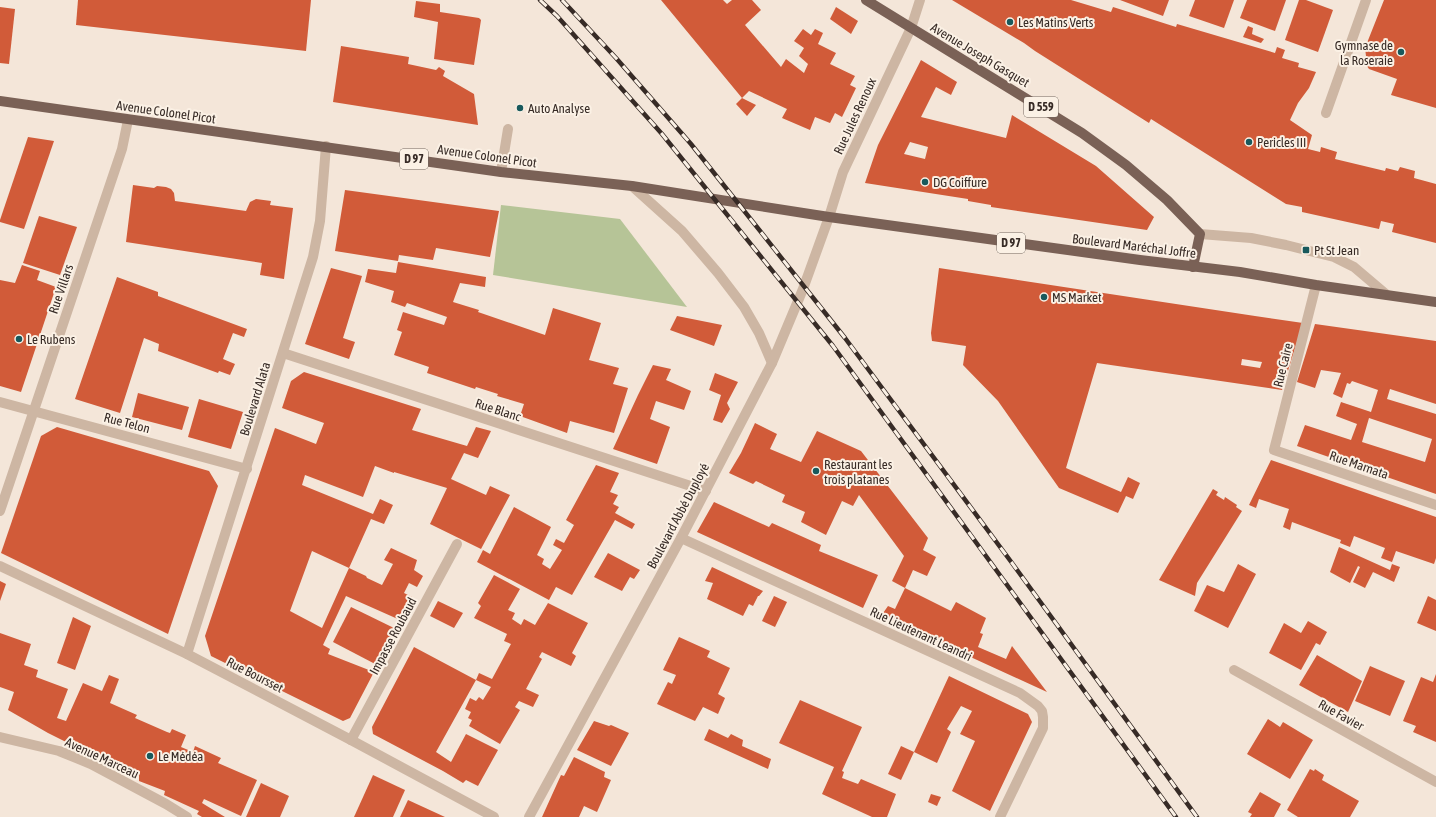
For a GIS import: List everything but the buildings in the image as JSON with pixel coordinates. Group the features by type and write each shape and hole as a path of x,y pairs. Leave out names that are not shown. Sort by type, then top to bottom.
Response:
{"main road":[{"name":"Avenue Joseph Gasquet","path":"866,0 1082,133 1132,170 1167,200 1200,234"},
{"name":"Avenue Colonel Picot","path":"0,101 501,172 632,186 829,217"},
{"name":"Boulevard Maréchal Joffre","path":"829,217 1140,260 1240,272 1316,285 1436,302"},
{"path":"1193,267 1200,234"}],"street":[{"name":"Rue Jules Renoux","path":"829,217 843,172 911,28 920,0"},
{"path":"1326,113 1366,0"},
{"name":"Rue Villars","path":"0,511 122,149 128,120"},
{"path":"501,172 508,129"},
{"name":"Boulevard Alata","path":"187,654 247,469 313,257 320,221 326,146"},
{"path":"632,186 682,231 718,272 744,307 759,333 772,363"},
{"name":"Boulevard Abbé Duployé","path":"530,817 681,538 772,363 803,289 829,217"},
{"path":"1200,234 1251,238 1334,257 1354,266 1387,295"},
{"name":"Rue Caire","path":"1274,450 1316,285"},
{"name":"Rue Blanc","path":"283,353 706,491"},
{"name":"Rue Telon","path":"0,402 247,469"},
{"name":"Rue Marnata","path":"1274,450 1436,505"},
{"name":"Rue Lieutenant Leandri","path":"681,538 1020,693 1038,706 1044,716 1042,733 1000,817"},
{"name":"Impasse Roubaud","path":"351,740 457,544"},
{"name":"Rue Boursset","path":"0,566 187,654 494,817"},
{"name":"Rue Favier","path":"1234,670 1436,782"},
{"name":"Avenue Marceau","path":"0,737 59,751 91,764 166,804 186,817"}],"green space":[{"path":"501,205 620,219 687,307 493,275"}],"railway":[{"path":"540,0 557,16 662,134 833,346 1176,817"},
{"path":"562,0 616,58 691,144 845,338 1012,563 1197,817"}],"place":[{"name":"Les Matins Verts","path":"1010,22"},
{"name":"Gymnase de la Roseraie","path":"1401,52"},
{"name":"Auto Analyse","path":"520,108"},
{"name":"Pericles III","path":"1249,142"},
{"name":"DG Coiffure","path":"925,182"},
{"name":"Pt St Jean","path":"1306,250"},
{"name":"MS Market","path":"1044,297"},
{"name":"Le Rubens","path":"19,339"},
{"name":"Restaurant les trois platanes","path":"816,471"},
{"name":"Le Médéa","path":"150,756"}]}
